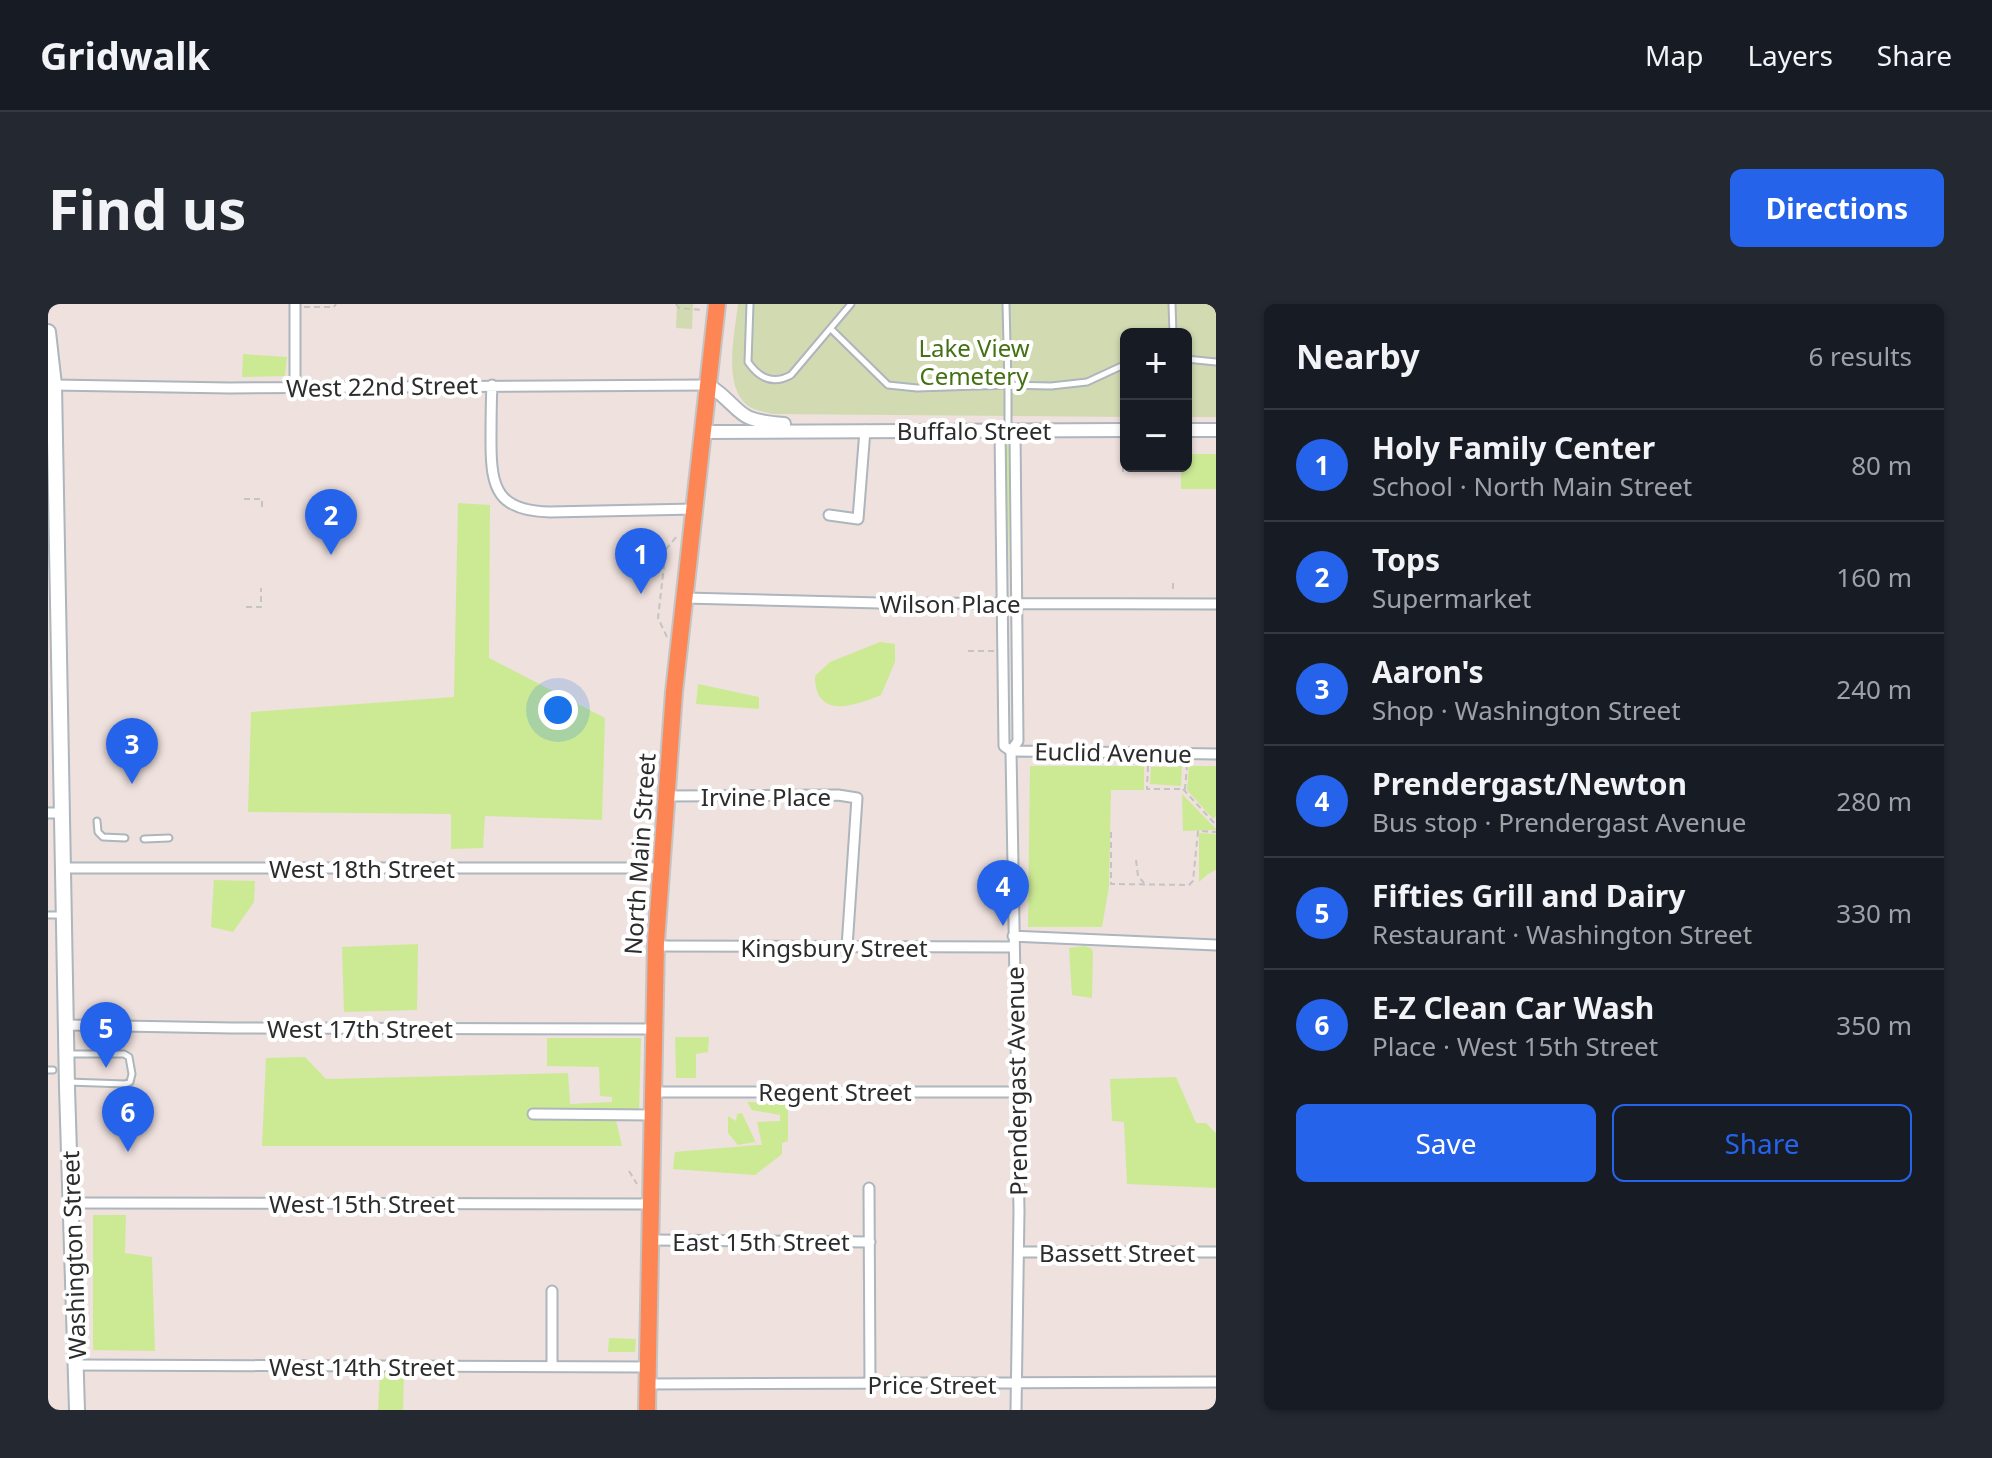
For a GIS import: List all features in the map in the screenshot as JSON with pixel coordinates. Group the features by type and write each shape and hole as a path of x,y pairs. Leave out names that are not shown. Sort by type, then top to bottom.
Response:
{"highway":[{"name":"North Main Street","path":"647,1410 656,946 685,598 709,385 711,307"}],"main road":[{"name":"Washington Street","path":"48,332 54,385 55,813 64,868 66,1054 77,1410"}],"street":[{"path":"295,306 295,387"},
{"name":"West 22nd Street","path":"54,385 709,385"},
{"path":"492,385 491,473 499,492 517,508 540,512 695,509"},
{"name":"Buffalo Street","path":"709,385 745,418 756,422 809,425 822,431"},
{"path":"829,515 858,519 865,430"},
{"path":"1008,430 1017,603 1018,741 1011,751 1004,746 1002,603 1008,430"},
{"name":"Buffalo Street","path":"704,432 1008,430 1120,435"},
{"path":"1192,430 1216,430"},
{"name":"Wilson Place","path":"685,598 1216,604"},
{"name":"Euclid Avenue","path":"1011,751 1216,754"},
{"name":"Prendergast Avenue","path":"1011,751 1019,1252 1016,1410"},
{"name":"Irvine Place","path":"667,796 838,795 857,798 847,947"},
{"name":"West 18th Street","path":"64,868 661,868"},
{"name":"Kingsbury Street","path":"656,946 847,947 1013,942 1216,945"},
{"name":"West 17th Street","path":"66,1025 654,1029"},
{"name":"Regent Street","path":"653,1092 1017,1092"},
{"path":"533,1114 653,1115"},
{"path":"869,1188 870,1384"},
{"name":"West 15th Street","path":"73,1203 652,1204"},
{"name":"East 15th Street","path":"652,1240 870,1242"},
{"name":"Bassett Street","path":"1019,1252 1216,1252"},
{"path":"552,1291 552,1366"},
{"name":"West 14th Street","path":"77,1365 648,1367"},
{"name":"Price Street","path":"647,1384 1216,1382"}],"lane":[{"path":"750,304 748,362 765,379 782,380 791,375 851,304"},
{"path":"1006,304 1008,430"},
{"path":"1172,304 1173,328"},
{"path":"831,329 888,385 917,388 1051,386 1087,382 1120,367"},
{"path":"1192,360 1216,362"},
{"path":"97,821 98,832 103,837 125,838"},
{"path":"144,839 169,838"},
{"path":"48,915 65,915"},
{"path":"66,1054 124,1054 129,1057 132,1074 130,1082 125,1084 67,1082"}],"path":[{"path":"295,306 334,307 336,304"},
{"path":"676,304 679,308 711,307"},
{"path":"244,499 262,499 262,507"},
{"path":"669,639 658,618 669,543 681,533"},
{"path":"1173,583 1173,591"},
{"path":"246,607 261,607 261,588"},
{"path":"968,651 1003,651"},
{"path":"1148,764 1147,789 1185,789 1187,765"},
{"path":"1182,789 1216,825"},
{"path":"1111,832 1111,884 1189,885 1193,881 1198,831 1216,832"},
{"path":"1136,860 1138,876 1145,884"},
{"path":"629,1171 640,1190"}],"green space":[{"path":"677,304 693,304 692,329 676,328"},
{"name":"Lake View Cemetery","path":"738,304 1216,304 1216,417 1192,417 1192,328 1120,328 1120,417 772,414 754,409 743,401 733,377"},
{"path":"243,354 287,357 285,376 242,377"},
{"path":"1005,445 1010,448 1008,587"},
{"path":"1192,454 1216,454 1216,489 1181,489 1181,472 1192,472"},
{"path":"458,503 490,505 489,658 605,718 602,820 485,816 483,848 451,849 451,814 248,812 251,712 454,697"},
{"path":"880,642 895,644 895,662 881,695 838,706 822,699 815,676 830,662"},
{"path":"698,684 759,697 759,709 696,704"},
{"path":"1030,766 1144,766 1144,790 1111,790 1109,886 1102,927 1028,927"},
{"path":"1182,766 1181,786 1150,784 1151,767"},
{"path":"1189,766 1216,766 1216,816 1213,819 1187,790"},
{"path":"1182,794 1216,829 1216,830 1183,831"},
{"path":"1199,833 1216,834 1216,870 1199,882"},
{"path":"214,880 255,881 254,902 233,932 211,927"},
{"path":"418,944 417,1010 344,1012 342,947"},
{"path":"1084,946 1093,952 1092,998 1072,995 1069,948"},
{"path":"675,1037 709,1037 708,1052 696,1054 696,1078 676,1078"},
{"path":"547,1038 641,1038 639,1110 614,1112 622,1146 262,1146 266,1058 305,1057 326,1079 568,1073 570,1104 612,1102 612,1097 600,1096 599,1067 547,1066"},
{"path":"1176,1077 1196,1123 1206,1123 1216,1133 1216,1188 1127,1184 1124,1122 1112,1121 1110,1079"},
{"path":"747,1102 788,1103 788,1141 782,1143 782,1154 755,1175 673,1169 675,1152 762,1145 757,1122 780,1121 780,1115 752,1110"},
{"path":"742,1113 757,1145 755,1142 738,1145 728,1133 728,1116 736,1121 737,1114"},
{"path":"93,1215 126,1215 125,1253 152,1257 155,1351 93,1350"},
{"path":"609,1338 636,1339 635,1352 608,1352"},
{"path":"380,1372 404,1372 403,1410 378,1410"}],"place":[{"name":"Tops","path":"331,555"},
{"name":"Holy Family Center","path":"641,594"},
{"name":"Aaron's","path":"132,784"},
{"name":"Prendergast/Newton","path":"1003,926"},
{"name":"Fifties Grill and Dairy","path":"106,1068"},
{"name":"E-Z Clean Car Wash","path":"128,1152"}]}
